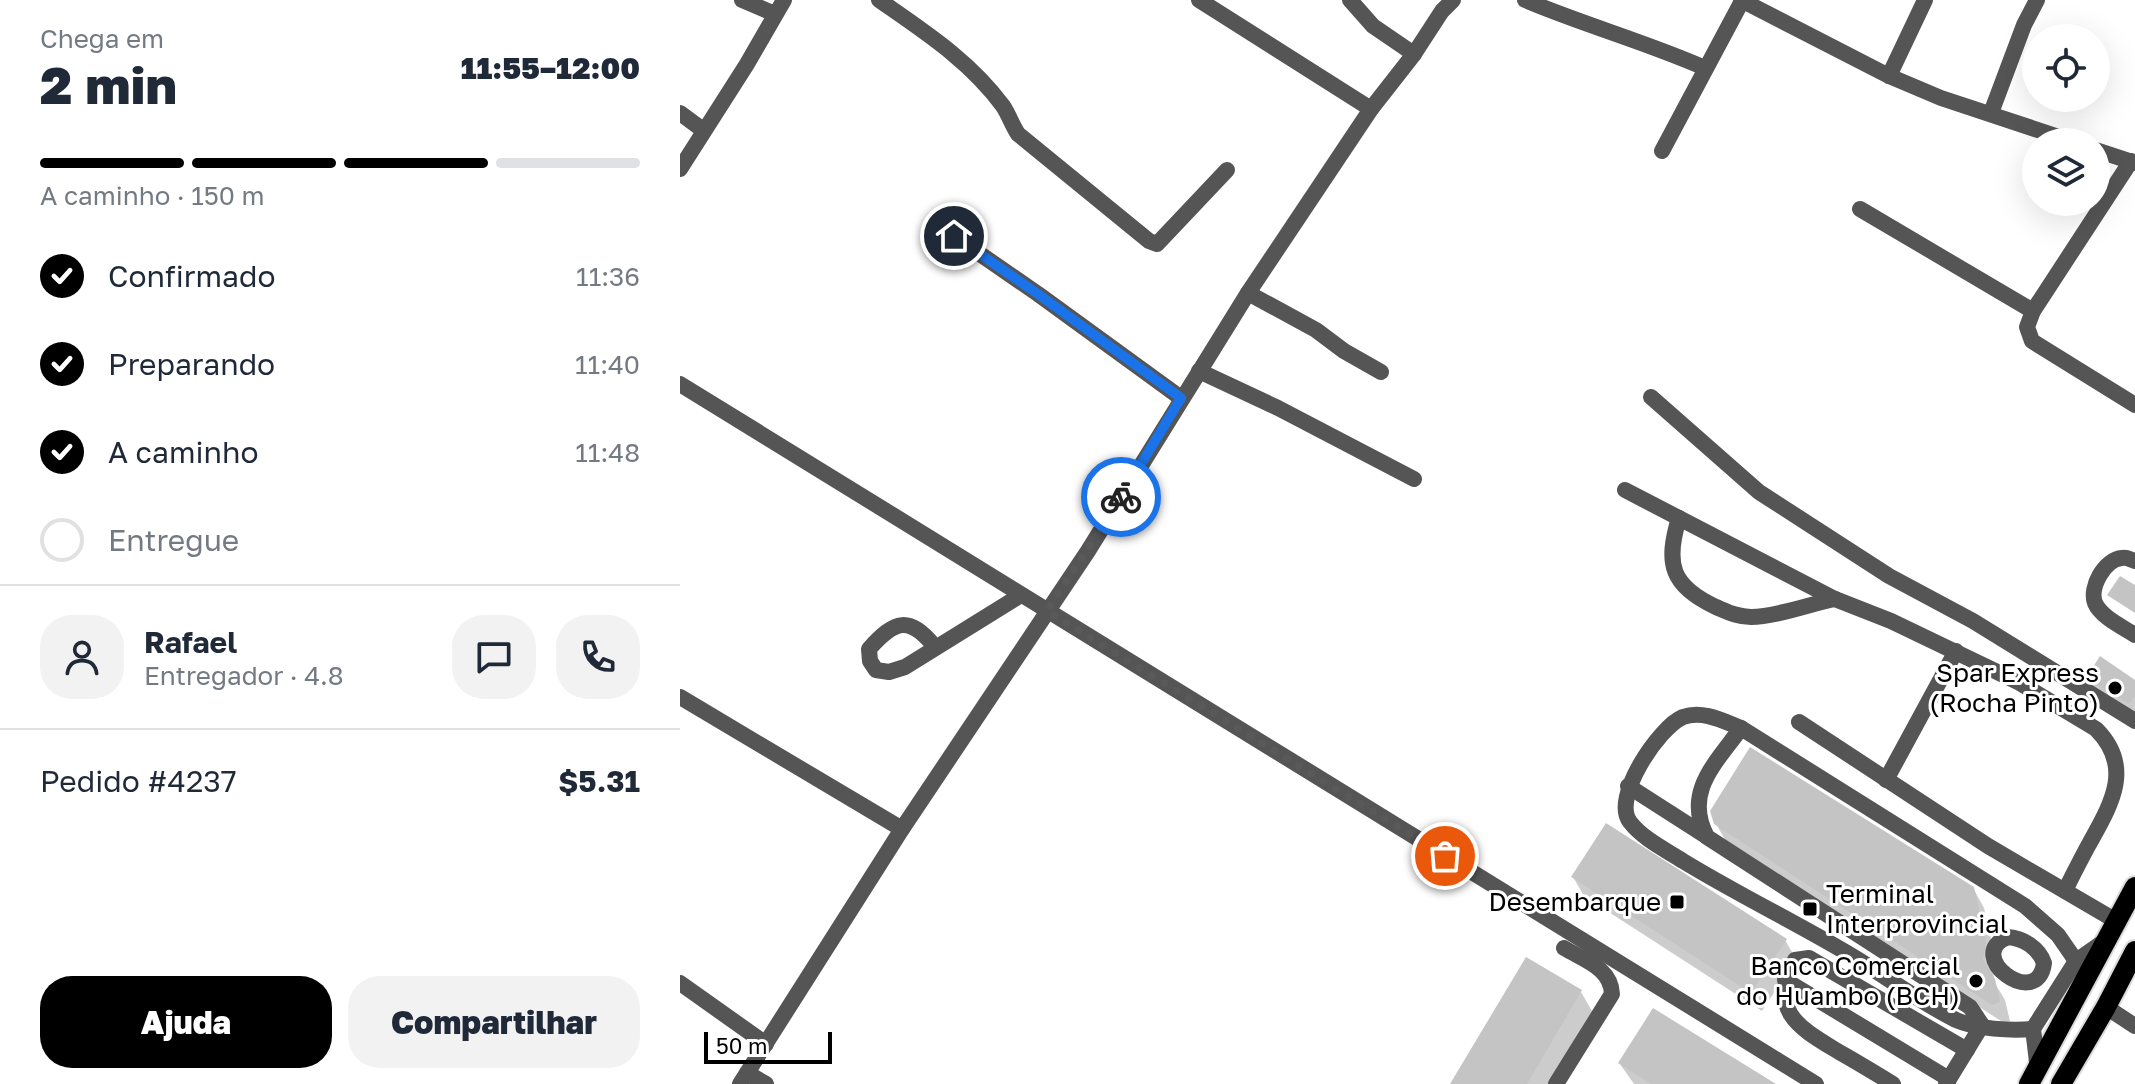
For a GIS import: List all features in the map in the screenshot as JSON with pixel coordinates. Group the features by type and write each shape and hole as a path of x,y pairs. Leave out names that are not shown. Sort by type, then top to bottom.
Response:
{"main road":[{"path":"2033,1077 2135,887"},
{"path":"2061,1084 2135,951"}],"street":[{"path":"680,169 780,7 742,0"},
{"path":"879,0 945,45 975,72 1006,109 1010,123 1018,134 1149,241 1157,244 1227,170"},
{"path":"1199,0 1371,109"},
{"path":"1350,0 1373,26 1414,54"},
{"path":"766,1084 744,1078 902,829 1088,551 1248,293 1371,109 1453,0"},
{"path":"1525,0 1588,25 1614,31 1705,68"},
{"path":"1662,151 1741,0 1889,76 1941,98 2034,128"},
{"path":"1889,76 1925,0"},
{"path":"1991,113 2024,25 2037,0"},
{"path":"680,113 703,130"},
{"path":"2110,155 2133,162 2033,311 2027,327 2032,341 2135,405"},
{"path":"1860,209 2033,311"},
{"path":"954,236 1181,398"},
{"path":"1248,293 1316,330 1344,351 1381,372"},
{"path":"1199,371 1414,479"},
{"path":"680,384 1816,1084"},
{"path":"1651,397 1759,492 1889,576 1973,621 2135,721"},
{"path":"1625,490 1835,599 1956,651 2018,682 2083,720 2107,739 2113,750 2117,774 2114,797 2065,891"},
{"path":"1679,518 1671,544 1674,567 1683,585 1694,597 1735,616 1754,617 1835,599"},
{"path":"2135,561 2123,558 2112,562 2098,577 2093,593 2096,605 2105,615 2135,635"},
{"path":"935,647 1021,595"},
{"path":"1886,780 1956,651"},
{"path":"680,697 902,829"},
{"path":"2033,1029 1958,1021 1845,951 1726,887 1650,840 1631,824 1625,814 1624,802 1628,786 1661,737 1681,718 1695,714 1708,715 1741,728 2025,906 2058,935 2076,961"},
{"path":"1799,722 1988,846 2065,891 2114,929 2076,961 2033,1029 2033,1077"},
{"path":"1707,837 1699,822 1697,804 1704,779 1741,728"},
{"path":"1628,786 1970,1007 1982,1025"},
{"path":"1564,948 1607,975 1612,984 1612,994 1565,1081"},
{"path":"1893,1084 1800,1029 1787,1004 1785,980 1795,960 1809,958 1967,1050"},
{"path":"2041,974 2060,986"},
{"path":"1785,980 1947,1081 1982,1025"},
{"path":"680,983 766,1044"},
{"path":"2106,1007 2135,1026"}],"building":[{"path":"2120,576 2135,585 2135,613 2107,595"},
{"name":"Spar Express (Rocha Pinto)","path":"2100,656 2135,680 2135,696 2129,704 2086,678"},
{"path":"1750,747 1974,887 1986,941 1983,960 1995,979 2000,1002 1992,1005 1714,824 1710,811"},
{"path":"1606,823 1787,939 1751,993 1571,877"},
{"path":"1526,957 1582,990 1527,1084 1450,1084"},
{"path":"1653,1008 1776,1084 1651,1084 1618,1063"}],"way so far":[{"path":"1121,497 1047,611 1445,856"}],"place":[{"name":"Spar Express (Rocha Pinto)","path":"2115,688"},
{"name":"Desembarque","path":"1677,902"},
{"name":"Terminal Interprovincial","path":"1810,909"},
{"name":"Banco Comercial do Huambo (BCH)","path":"1976,981"}],"route":[{"path":"954,236 1181,398 1121,497"}]}
